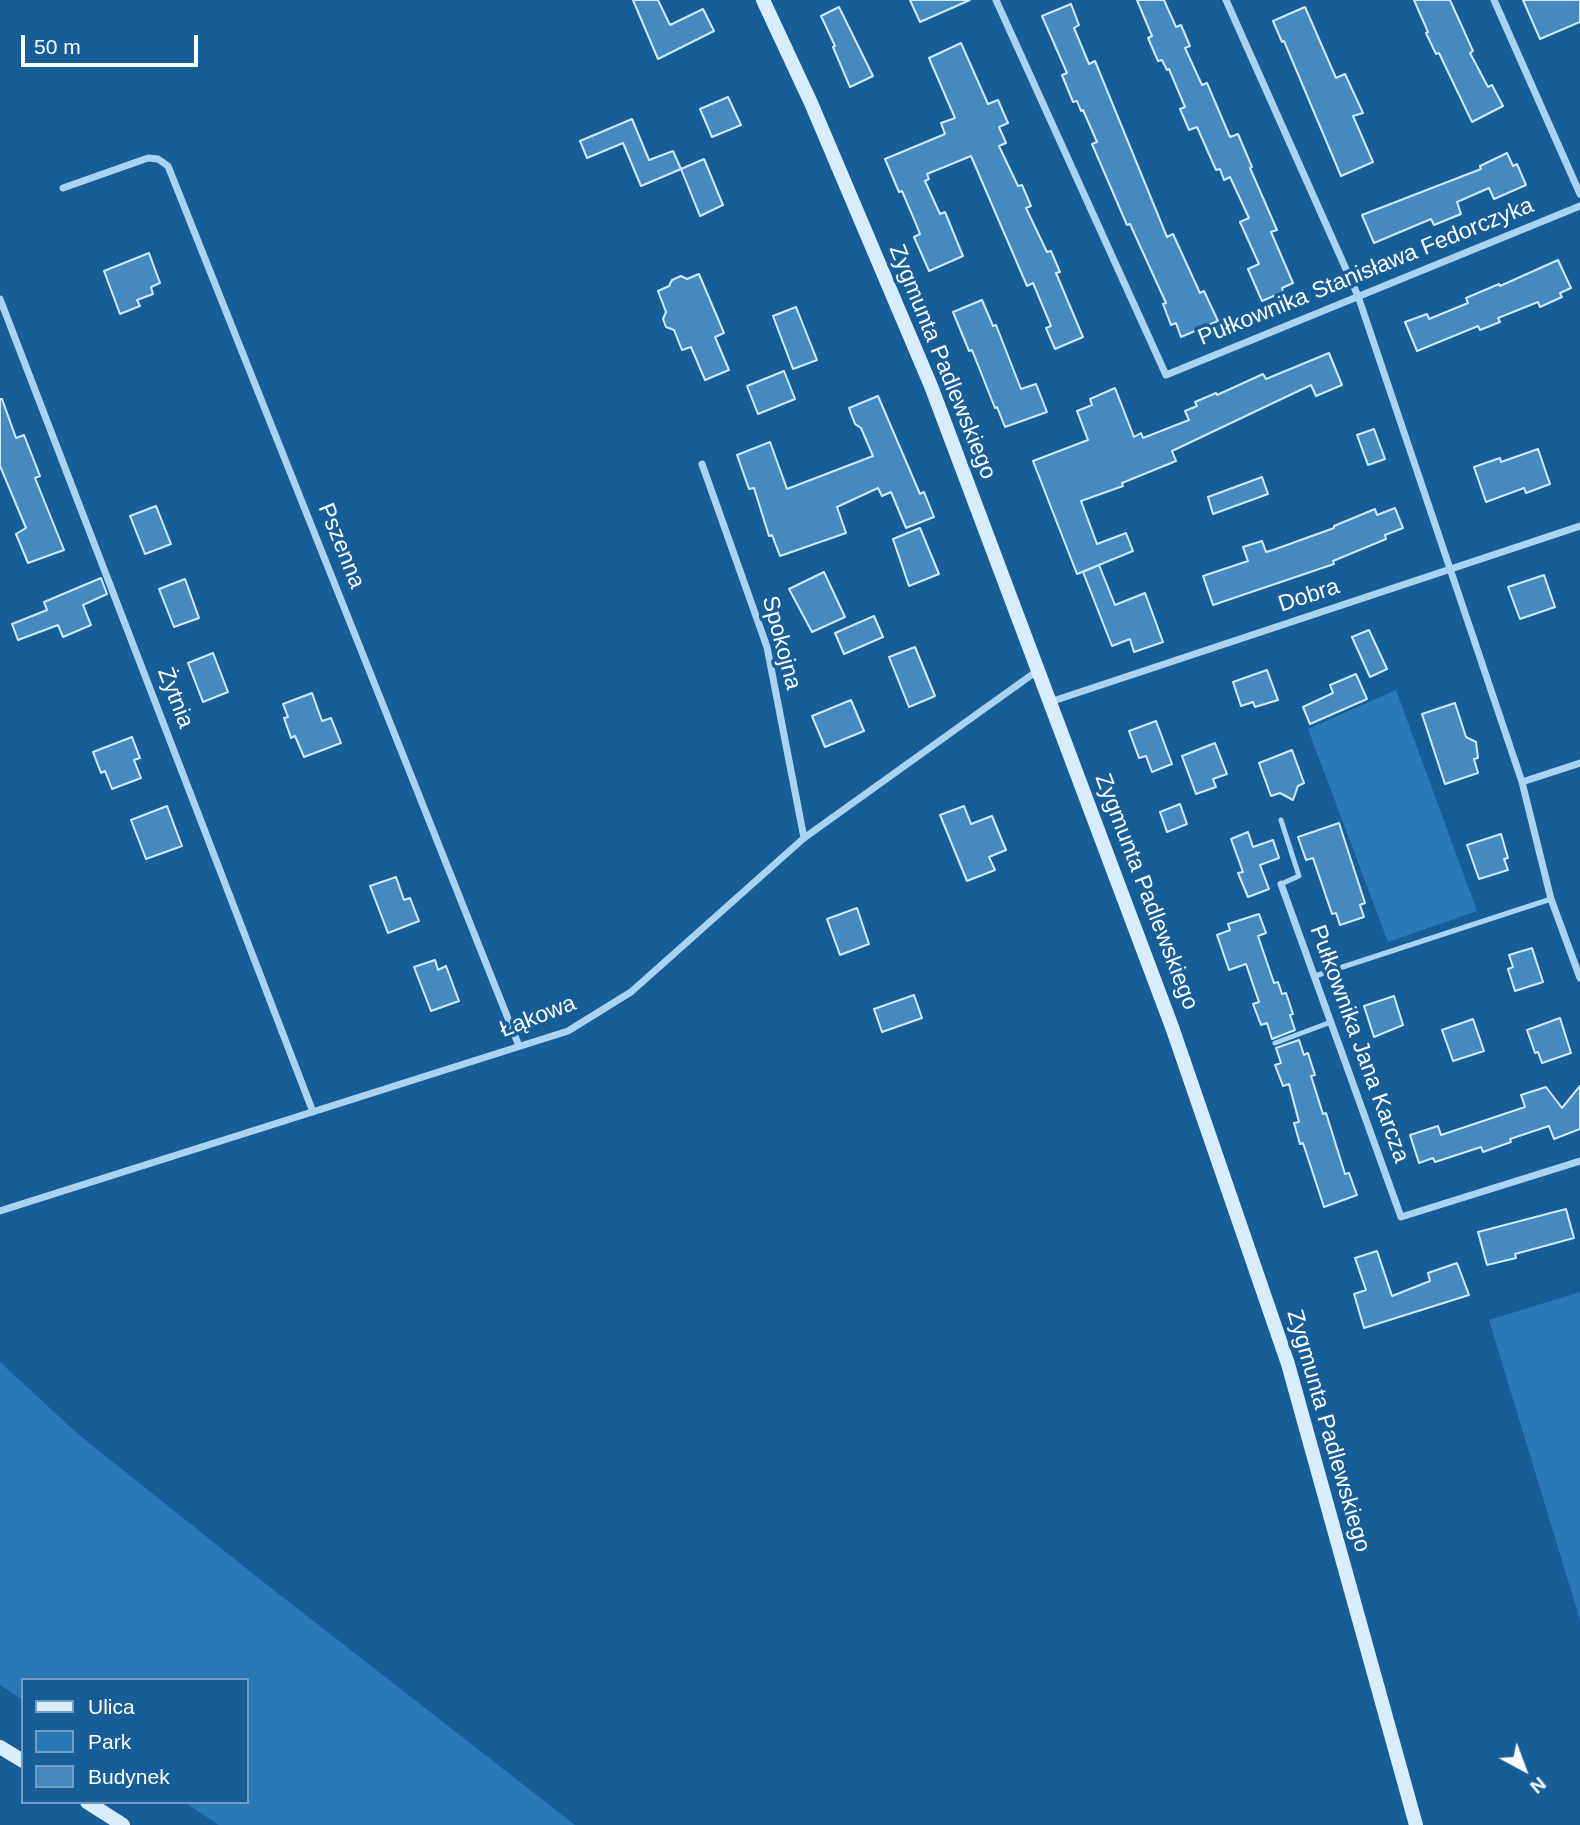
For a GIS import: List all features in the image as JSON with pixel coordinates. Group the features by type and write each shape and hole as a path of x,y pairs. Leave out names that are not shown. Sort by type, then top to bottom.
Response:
{"street":[{"name":"Zygmunta Padlewskiego","path":"763,0 811,103 931,386 1172,1027 1288,1364 1416,1825"},
{"name":"Pułkownika Stanisława Fedorczyka","path":"996,0 1166,375 1580,206"},
{"path":"1226,0 1358,296 1522,782 1551,899 1580,978"},
{"path":"1494,0 1580,194"},
{"name":"Pszenna","path":"63,188 148,158 159,159 169,166 519,1046"},
{"name":"Żytnia","path":"0,299 313,1111"},
{"name":"Spokojna","path":"702,464 767,647 804,838"},
{"name":"Dobra","path":"1050,702 1580,526"},
{"name":"Łąkowa","path":"0,1211 568,1031 631,992 804,838 1037,671"},
{"path":"1522,782 1580,764"},
{"name":"Pułkownika Jana Karcza","path":"1281,884 1401,1217 1580,1161"},
{"path":"0,1747 21,1760"},
{"path":"90,1804 123,1825"}],"lane":[{"path":"1281,820 1299,876 1281,884"},
{"path":"1315,976 1551,899"},
{"path":"1275,1043 1331,1022"}],"green space":[{"path":"1396,690 1477,911 1388,942 1308,729"},
{"path":"1580,1292 1580,1620 1489,1320"},
{"path":"0,1362 79,1435 575,1825 219,1825 187,1804 248,1804 248,1678 21,1678 21,1699 0,1685"}],"building":[{"path":"633,0 658,0 670,25 703,9 714,31 658,59"},
{"path":"910,0 970,0 920,22"},
{"path":"1137,0 1164,0 1176,27 1181,25 1190,46 1185,48 1202,85 1207,83 1230,137 1238,134 1277,230 1271,232 1293,283 1282,288 1283,292 1262,301 1248,269 1259,264 1240,222 1249,218 1230,177 1224,180 1220,169 1216,170 1197,127 1189,130 1180,109 1185,107 1169,69 1167,70 1162,60 1158,61 1148,38 1152,36"},
{"path":"1414,0 1450,0 1473,51 1470,53 1488,87 1492,85 1503,106 1472,122 1439,53 1436,54 1426,33 1428,32"},
{"path":"1523,0 1580,0 1580,22 1540,39"},
{"path":"1071,4 1079,25 1074,28 1089,64 1095,61 1167,237 1173,234 1200,293 1204,291 1218,321 1181,337 1176,323 1171,325 1163,304 1166,303 1130,224 1127,225 1092,144 1097,142 1083,110 1081,111 1077,101 1073,102 1062,75 1067,73 1042,16"},
{"path":"839,7 873,76 850,87 821,16"},
{"path":"1305,7 1336,78 1345,74 1363,113 1353,116 1373,162 1341,176 1273,21"},
{"path":"961,43 988,104 998,100 1008,123 999,127 1006,143 999,146 1018,186 1022,185 1031,206 1026,208 1047,252 1051,251 1060,272 1056,273 1083,337 1055,349 1046,328 1051,326 1033,283 1027,286 971,156 927,174 929,179 925,181 940,214 945,212 963,256 929,271 914,237 920,234 885,159 945,134 941,123 955,118 929,58"},
{"path":"728,97 741,125 712,137 700,109"},
{"path":"632,119 649,160 673,151 681,169 641,186 623,143 587,158 580,141"},
{"path":"1507,153 1513,166 1517,164 1526,185 1494,199 1489,188 1457,202 1461,214 1434,225 1431,219 1374,243 1362,215 1481,169 1480,166"},
{"path":"704,159 723,205 700,216 681,169"},
{"path":"149,253 160,283 151,287 153,294 137,300 140,306 120,314 104,271"},
{"path":"1558,260 1571,288 1560,293 1562,297 1540,307 1538,302 1498,318 1500,322 1480,330 1478,326 1417,351 1405,322 1427,314 1429,319 1468,303 1466,298"},
{"path":"699,274 724,333 715,337 729,370 705,380 691,347 682,350 674,330 666,327 663,319 666,312 658,291 681,276 687,279"},
{"path":"982,300 993,326 996,325 1021,389 1036,384 1047,412 1005,427 953,312"},
{"path":"796,307 817,360 793,369 773,316"},
{"path":"1329,353 1342,385 1316,396 1311,385 1172,451 1176,461 1122,483 1123,486 1081,501 1097,544 1126,533 1133,551 1077,574 1033,461 1088,440 1077,411 1092,405 1090,399 1115,388 1134,437 1141,433 1143,438 1189,420 1185,411 1197,406 1195,402 1263,374 1266,379"},
{"path":"784,371 795,399 758,414 747,386"},
{"path":"878,396 920,494 924,492 934,517 906,528 891,492 882,496 878,488 837,507 846,533 780,556 772,535 769,536 754,488 749,489 737,455 770,442 787,489 873,456 849,408"},
{"path":"0,399 16,438 24,435 40,476 35,478 64,550 28,563 16,534 26,528 0,466"},
{"path":"1374,429 1385,459 1368,465 1357,435"},
{"path":"1538,449 1550,484 1526,493 1524,488 1486,502 1474,467 1500,458 1501,462"},
{"path":"1262,477 1268,494 1213,514 1208,497"},
{"path":"156,506 171,544 145,554 130,516"},
{"path":"1395,508 1403,528 1385,535 1386,539 1333,561 1334,564 1213,605 1203,576 1248,561 1243,547 1262,541 1266,552 1334,528 1375,509 1377,515"},
{"path":"920,528 939,574 909,586 893,539"},
{"path":"1099,565 1115,605 1145,593 1163,642 1134,652 1130,639 1112,646 1083,572"},
{"path":"824,572 845,617 812,632 789,589"},
{"path":"1544,575 1555,607 1520,619 1508,587"},
{"path":"101,578 107,594 83,605 91,625 63,637 58,625 18,640 12,624 47,610 44,602"},
{"path":"185,579 199,618 174,627 159,589"},
{"path":"874,616 883,637 844,654 835,633"},
{"path":"1369,630 1387,669 1370,677 1352,637"},
{"path":"915,647 935,696 909,707 889,657"},
{"path":"213,653 228,692 203,702 188,663"},
{"path":"1267,670 1278,700 1255,707 1253,702 1241,706 1233,682"},
{"path":"1356,674 1367,699 1310,724 1303,707 1333,693 1330,685"},
{"path":"312,693 322,721 331,718 341,743 304,757 295,736 291,738 284,718 288,717 283,704"},
{"path":"851,700 864,731 825,747 812,716"},
{"path":"1455,703 1466,737 1476,742 1478,758 1474,759 1478,773 1445,784 1422,714"},
{"path":"1156,721 1172,764 1152,772 1146,756 1139,758 1129,731"},
{"path":"132,737 140,758 134,760 141,778 112,789 105,771 101,773 93,752"},
{"path":"1215,743 1227,774 1213,779 1216,787 1196,794 1182,756"},
{"path":"1292,750 1304,783 1298,786 1293,800 1280,793 1271,796 1259,763"},
{"path":"1180,804 1187,824 1167,832 1160,812"},
{"path":"167,806 182,846 146,859 131,820"},
{"path":"964,806 971,824 992,816 1006,850 989,857 995,870 967,881 940,815"},
{"path":"1339,823 1365,903 1360,905 1364,917 1340,925 1336,913 1332,914 1313,858 1306,860 1298,837"},
{"path":"1248,832 1253,847 1273,840 1279,858 1260,865 1269,889 1248,897 1238,873 1243,872 1231,839"},
{"path":"1501,834 1508,858 1504,859 1508,870 1479,879 1467,845"},
{"path":"396,877 404,900 410,898 419,921 388,933 370,886"},
{"path":"857,908 869,944 840,955 827,919"},
{"path":"1259,914 1266,933 1258,936 1274,983 1278,982 1282,994 1286,993 1295,1030 1272,1039 1267,1023 1261,1025 1253,1004 1259,1002 1246,964 1229,970 1217,935 1230,930 1228,924"},
{"path":"1532,948 1543,982 1515,991 1508,969 1513,967 1509,955"},
{"path":"435,960 438,970 446,966 459,1001 431,1011 414,967"},
{"path":"914,995 922,1018 882,1032 874,1009"},
{"path":"1394,996 1403,1025 1374,1037 1364,1006"},
{"path":"1560,1018 1571,1053 1542,1063 1538,1052 1535,1053 1527,1030"},
{"path":"1473,1019 1484,1051 1453,1061 1442,1030"},
{"path":"1299,1040 1304,1055 1308,1053 1315,1075 1311,1076 1345,1174 1349,1173 1357,1195 1324,1207 1294,1123 1299,1122 1289,1084 1283,1086 1275,1065 1281,1063 1276,1048"},
{"path":"1580,1086 1580,1129 1554,1139 1549,1126 1510,1139 1511,1142 1483,1152 1481,1147 1435,1162 1433,1158 1419,1163 1410,1135 1438,1126 1441,1135 1525,1107 1521,1095 1546,1087 1562,1108"},
{"path":"1566,1209 1574,1238 1515,1254 1516,1258 1487,1265 1478,1232"},
{"path":"1377,1251 1392,1296 1430,1281 1428,1273 1457,1263 1469,1295 1364,1328 1354,1294 1366,1290 1355,1258"}]}
